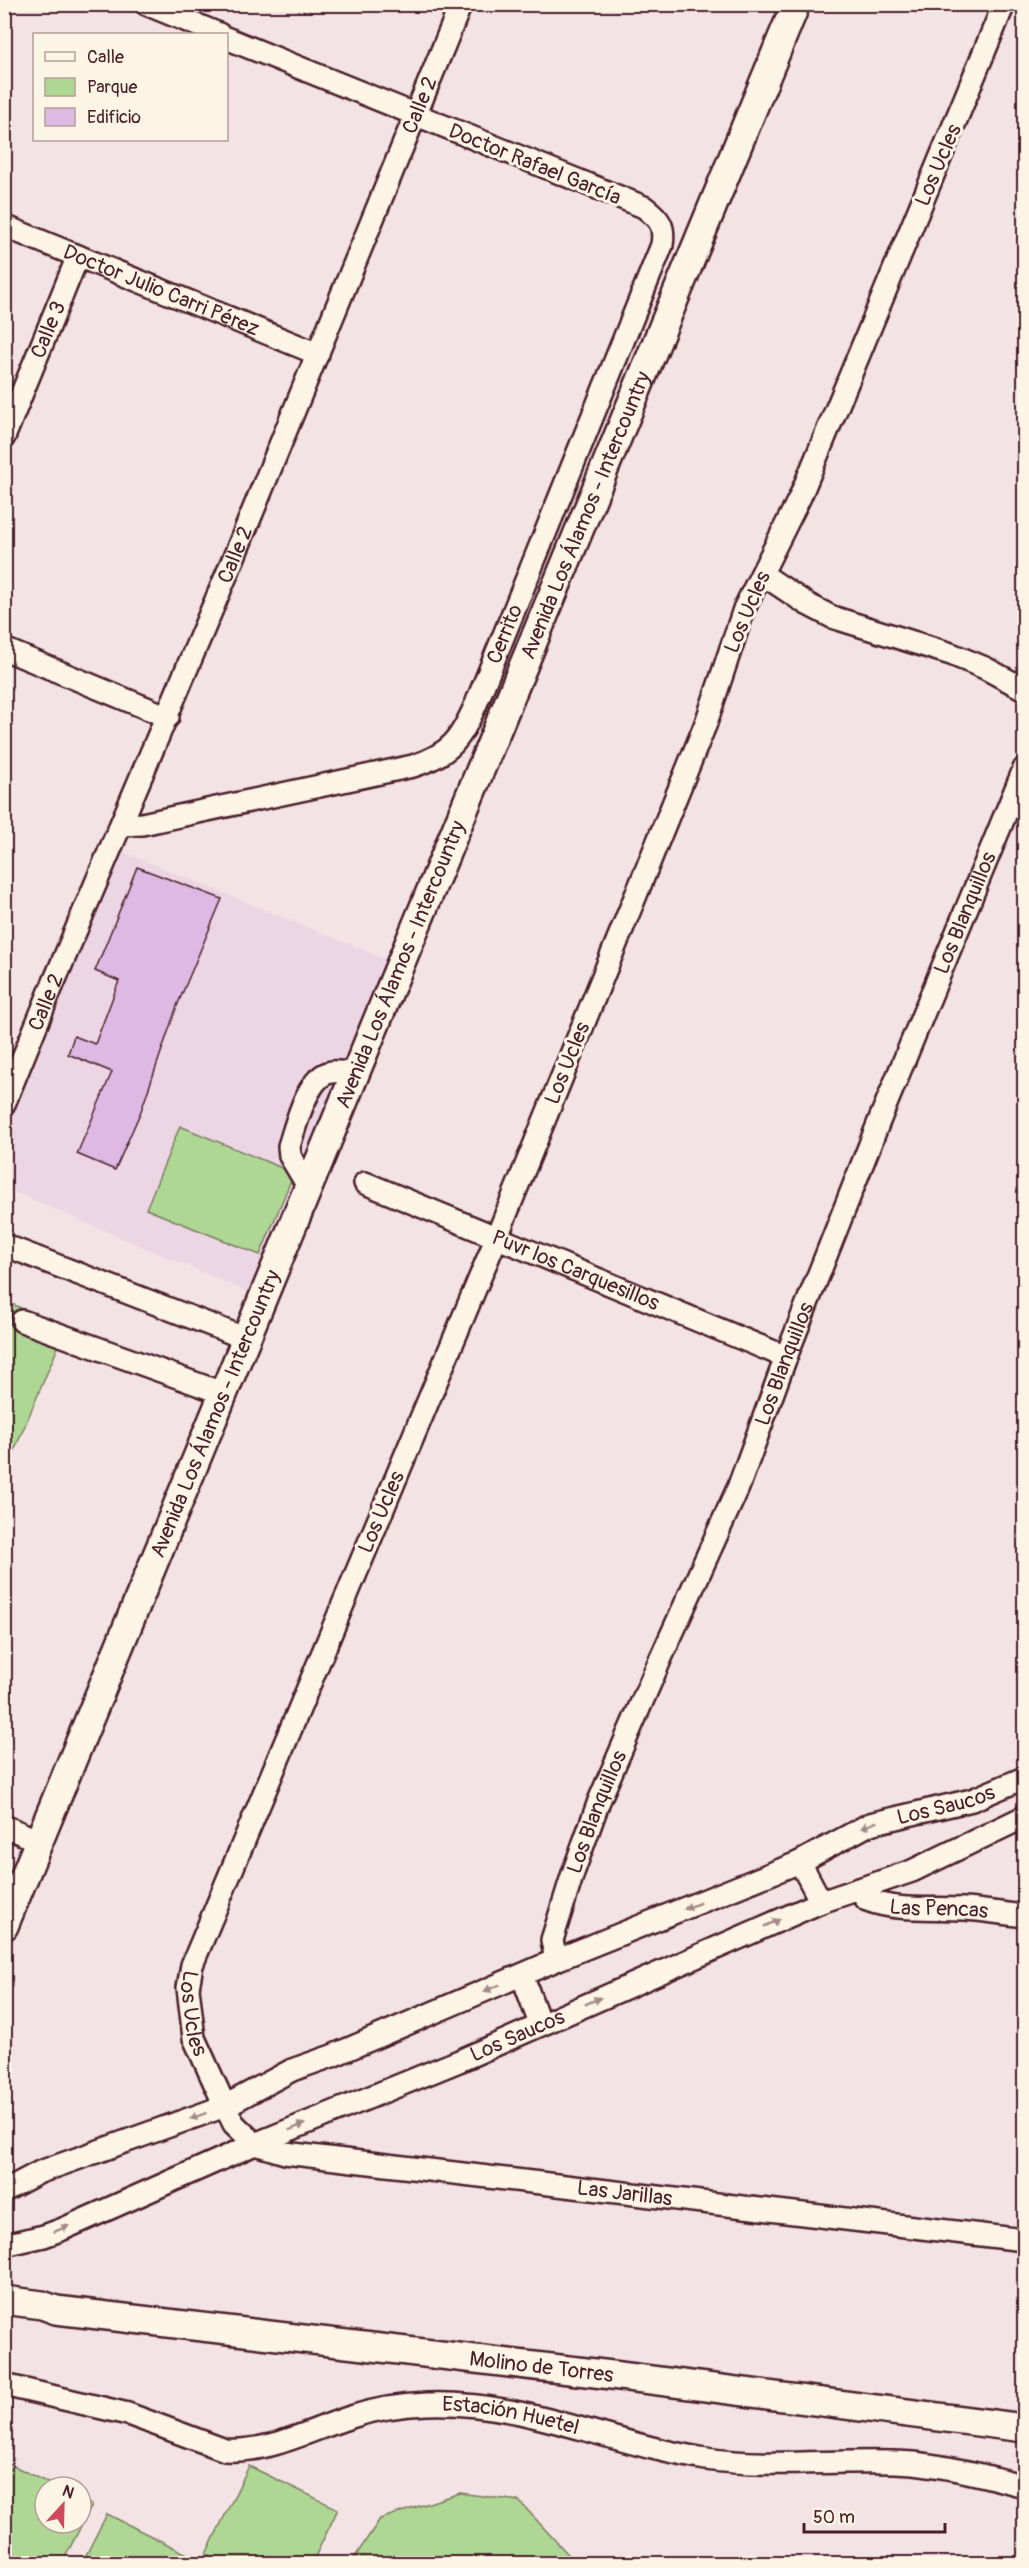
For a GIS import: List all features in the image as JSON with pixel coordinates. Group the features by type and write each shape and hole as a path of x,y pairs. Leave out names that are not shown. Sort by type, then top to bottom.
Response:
{"main road":[{"name":"Avenida Los Álamos - Intercountry","path":"4,1926 41,1842 308,1186 796,4"},
{"name":"Molino de Torres","path":"4,2300 42,2305 56,2310 612,2375 1024,2428"},
{"name":"Molino de Torres","path":"4,2313 42,2314 56,2310"}],"street":[{"path":"146,4 217,33"},
{"name":"Calle 2","path":"4,1104 168,717 417,116 461,4"},
{"name":"Los Ucles","path":"230,2115 194,2038 188,1988 192,1965 496,1239 706,723 735,630 800,497 1004,4"},
{"name":"Doctor Rafael García","path":"228,39 644,207"},
{"name":"Cerrito","path":"122,825 142,824 413,766 445,753 458,740 476,704 662,245 664,231 661,221 644,207"},
{"name":"Doctor Julio Carri Pérez","path":"4,226 318,354"},
{"name":"Calle 3","path":"4,437 78,256"},
{"path":"762,574 807,604 832,617 951,654 985,668 1024,689"},
{"path":"4,649 168,717"},
{"name":"Los Blanquillos","path":"556,1960 552,1940 599,1801 738,1488 786,1358 880,1119 1024,769"},
{"path":"308,1186 290,1156 289,1146 312,1084 322,1075 333,1071 355,1074"},
{"name":"Puvr los Carquesillos","path":"365,1183 786,1358"},
{"path":"4,1245 247,1339"},
{"path":"22,1320 225,1394"},
{"name":"Los Saucos","path":"4,2191 40,2172 230,2115 291,2070 332,2056 556,1960 800,1862 870,1824 972,1800 1024,1778"},
{"name":"Los Saucos","path":"4,2245 54,2232 255,2144 459,2061 821,1902 912,1871 1024,1817"},
{"path":"4,1826 41,1842"},
{"path":"800,1862 821,1902"},
{"name":"Las Pencas","path":"858,1889 867,1900 898,1908 964,1909 1024,1916"},
{"path":"522,1975 540,2024"},
{"name":"Las Jarillas","path":"230,2115 255,2144 285,2153 1024,2240"},
{"name":"Estación Huetel","path":"4,2385 128,2414 225,2450 239,2451 277,2443 352,2417 383,2409 449,2404 518,2413 646,2447 745,2464 913,2463 986,2476 1024,2486"}],"shaded area":[{"path":"116,849 400,965 255,1295 5,1188 5,1120"}],"green space":[{"path":"180,1126 294,1173 260,1255 146,1209"},
{"path":"5,1301 66,1328 5,1473"},
{"path":"4,2461 33,2476 33,2535 76,2535 62,2563 5,2563"},
{"path":"249,2466 338,2509 312,2563 227,2563 206,2554"},
{"path":"460,2493 519,2501 576,2563 351,2563 380,2519"},
{"path":"107,2514 205,2563 82,2563"}],"building":[{"path":"137,867 222,899 177,1006 141,1111 115,1170 77,1154 112,1072 68,1054 74,1036 95,1044 119,981 95,971"}]}
